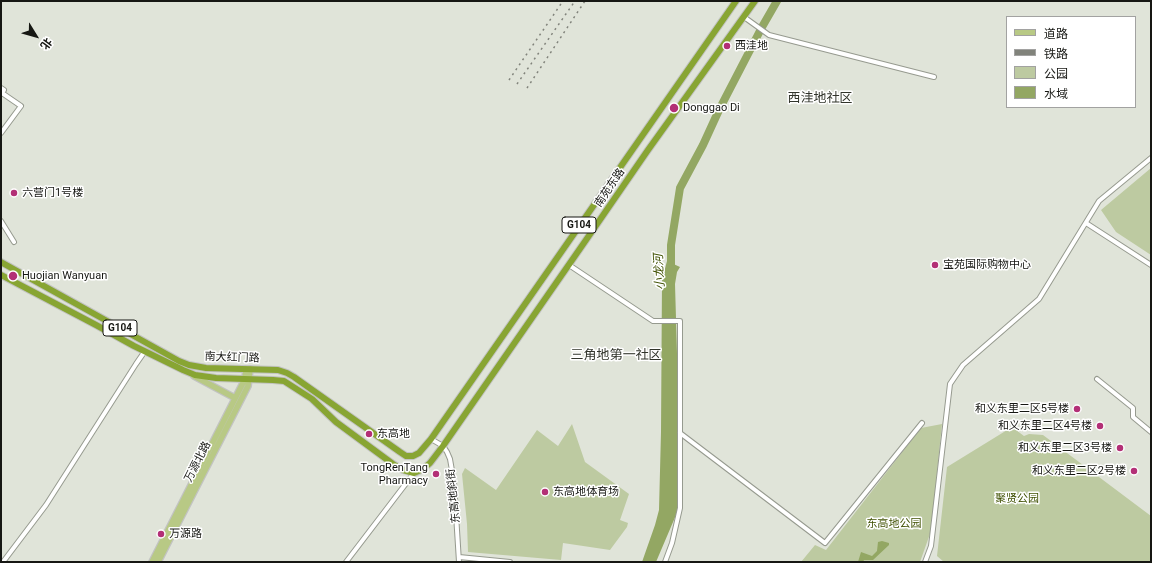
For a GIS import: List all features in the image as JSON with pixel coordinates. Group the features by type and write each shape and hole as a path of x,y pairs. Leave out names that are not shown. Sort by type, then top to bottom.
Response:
{"highway":[{"name":"南苑东路","path":"431,438 736,1"},
{"name":"南苑东路","path":"443,446 643,156 755,1"},
{"name":"南大红门路","path":"1,262 189,365 206,368 278,370 287,373 406,456 413,456 419,453 431,438"},
{"name":"南大红门路","path":"1,275 117,337 183,370 202,376 216,378 284,381 312,399 336,422 393,464 403,470 414,473"},
{"name":"G104","path":"414,473 423,469 430,463 443,446"}],"main road":[{"path":"247,379 248,369"},
{"path":"183,370 210,383 235,398"},
{"name":"万源北路","path":"152,562 235,398 247,379"},
{"name":"万源北路","path":"158,562 248,386 247,379"}],"street":[{"path":"744,17 769,35 934,77"},
{"path":"1,88 4,90 1,94 20,106 1,133"},
{"path":"925,562 931,546 950,384 963,365 1040,299 1099,202 1151,158"},
{"path":"1,221 14,242"},
{"path":"1086,223 1151,265"},
{"path":"569,265 653,321 680,321 680,508 672,542 665,562"},
{"path":"3,562 46,505 145,351"},
{"path":"1097,379 1133,408 1133,417 1151,432"},
{"path":"680,433 825,543 922,424"},
{"path":"431,438 443,446"},
{"name":"东高地斜街","path":"443,446 450,459 454,482 459,560"},
{"path":"346,562 414,473"},
{"path":"459,560 510,562"}],"green space":[{"path":"1151,168 1151,255 1116,232 1101,210"},
{"name":"东高地体育场","path":"572,424 585,462 629,494 620,520 628,523 627,527 610,550 563,543 561,560 468,552 462,474 465,468 496,490 537,430 558,446"},
{"name":"东高地公园","path":"942,424 931,531 920,562 801,562 815,545 826,550 921,428"},
{"name":"聚贤公园","path":"1012,427 1024,436 1029,434 1043,435 1151,516 1151,562 944,562 937,556 947,467"}],"water":[{"path":"667,261 680,267 677,272 675,284 679,508 656,562 642,562 659,510 662,280"},
{"path":"882,541 889,543 889,545 873,560 858,562 861,552 872,556 877,551 878,542"}],"waterway":[{"name":"小龙河","path":"671,272 671,245 680,188 762,27 777,1"}],"railway":[{"path":"509,80 563,1"},
{"path":"517,84 575,1"},
{"path":"527,88 585,1"}],"place":[{"name":"西洼地","path":"727,46"},
{"name":"Donggao Di","path":"674,108"},
{"name":"六营门1号楼","path":"14,193"},
{"name":"宝苑国际购物中心","path":"935,265"},
{"name":"Huojian Wanyuan","path":"13,276"},
{"name":"和义东里二区5号楼","path":"1077,409"},
{"name":"和义东里二区4号楼","path":"1100,426"},
{"name":"东高地","path":"369,434"},
{"name":"和义东里二区3号楼","path":"1120,448"},
{"name":"和义东里二区2号楼","path":"1134,471"},
{"name":"TongRenTang Pharmacy","path":"436,474"},
{"name":"东高地体育场","path":"545,492"},
{"name":"万源路","path":"161,534"}],"district":[{"name":"西洼地社区","path":"820,99"},
{"name":"三角地第一社区","path":"616,356"}]}
